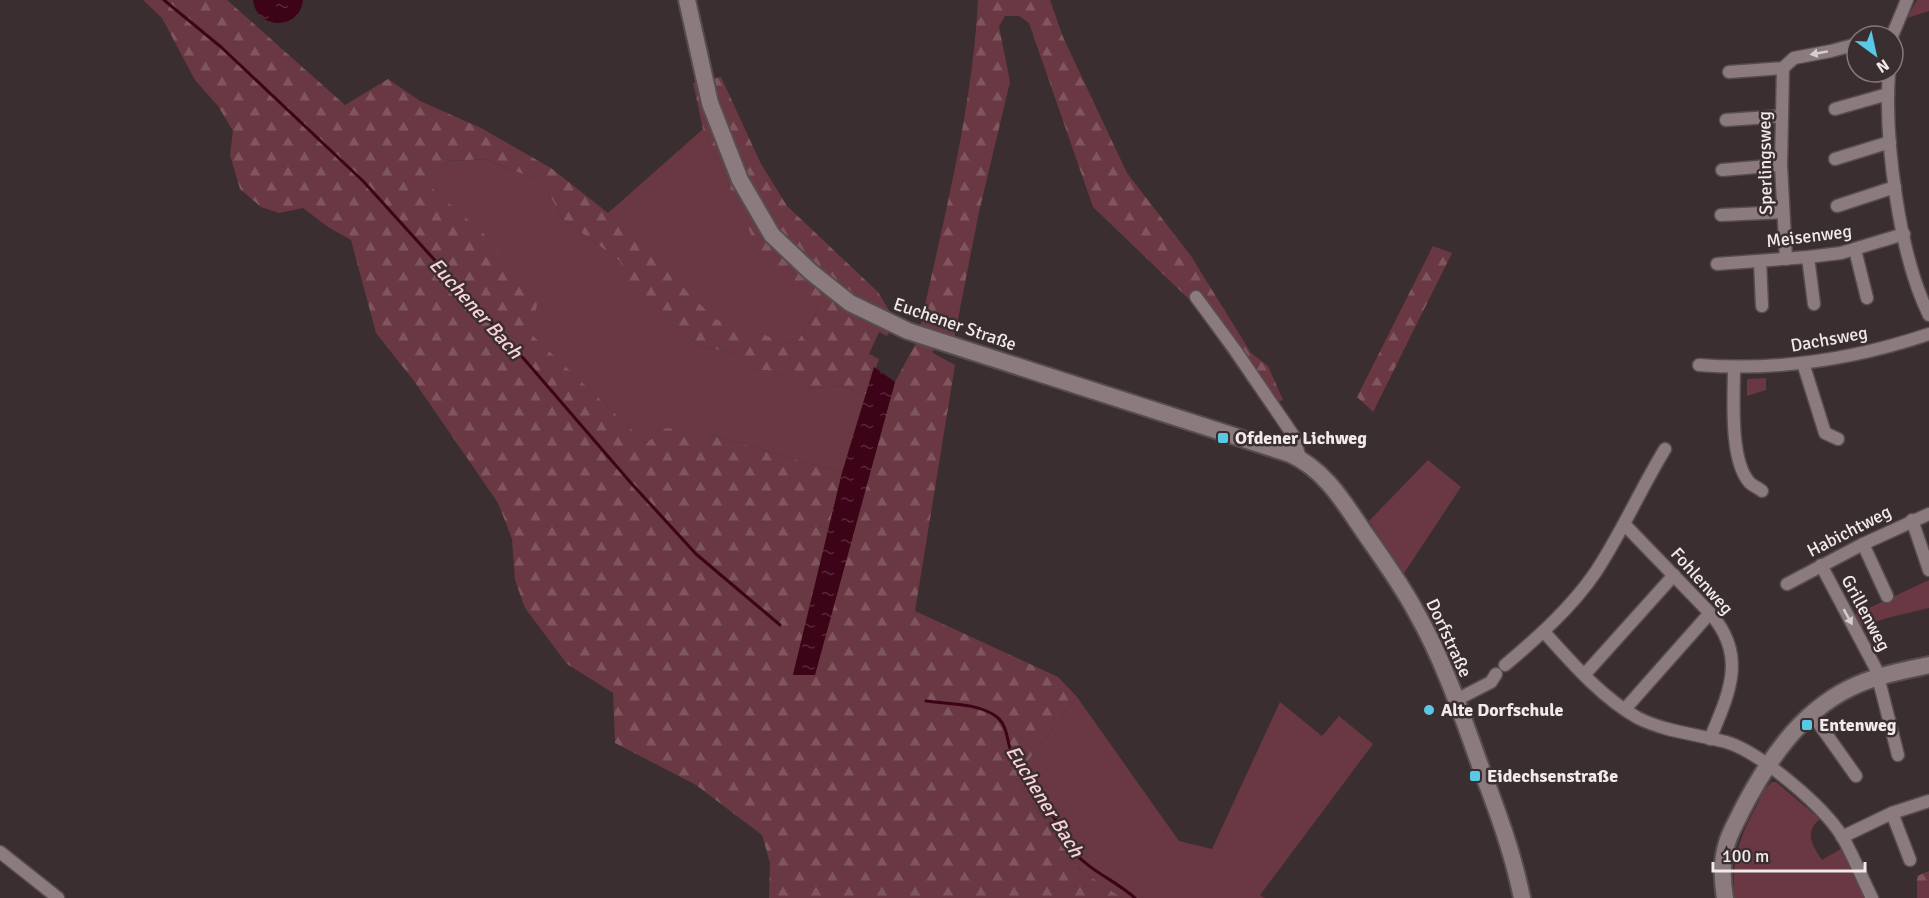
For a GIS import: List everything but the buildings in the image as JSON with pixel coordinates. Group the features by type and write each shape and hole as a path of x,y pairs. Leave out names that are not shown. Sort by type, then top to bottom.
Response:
{"main road":[{"name":"Euchener Straße","path":"687,0 710,103 740,180 772,235 811,272 850,303 908,331 1251,440"},
{"name":"Dorfstraße","path":"1251,440 1300,458 1334,488 1391,570 1417,613 1456,700 1515,865 1522,898"},
{"path":"1725,898 1722,875 1726,844 1757,780 1788,738 1829,700 1848,689 1876,678 1929,665"}],"street":[{"path":"1895,24 1907,0"},
{"path":"1729,72 1783,68 1794,58 1845,47"},
{"name":"Sperlingsweg","path":"1783,68 1781,165 1786,259"},
{"path":"1888,84 1890,142 1895,186 1918,289 1929,315"},
{"path":"1834,110 1888,93"},
{"path":"1726,120 1782,116"},
{"path":"1835,159 1890,142"},
{"path":"1722,170 1781,165"},
{"path":"1837,206 1895,186"},
{"path":"1721,214 1783,212"},
{"name":"Meisenweg","path":"1717,264 1808,257 1855,250 1904,234"},
{"path":"1855,250 1867,298"},
{"path":"1808,257 1814,304"},
{"path":"1760,261 1762,306"},
{"name":"Dorfstraße","path":"1196,297 1287,427 1297,446 1300,458"},
{"name":"Dachsweg","path":"1699,365 1768,367 1803,363 1858,354 1929,334"},
{"path":"1803,363 1825,433 1838,439"},
{"path":"1734,367 1734,424 1737,456 1749,482 1762,491"},
{"path":"1456,700 1491,682 1500,669 1544,632 1593,575 1625,525 1651,471 1665,449"},
{"name":"Habichtweg","path":"1787,584 1863,544 1929,514"},
{"path":"1912,520 1929,570"},
{"name":"Fohlenweg","path":"1625,525 1710,613 1727,639 1732,658 1730,691 1710,739"},
{"path":"1863,544 1887,596"},
{"name":"Grillenweg","path":"1821,565 1876,669 1876,678 1898,755"},
{"path":"1585,674 1674,575"},
{"path":"1625,709 1710,613"},
{"path":"1544,632 1585,674 1625,709 1640,718 1672,730 1728,742 1768,764 1814,803 1842,837 1872,898"},
{"path":"1812,714 1856,776"},
{"path":"1842,837 1892,813 1929,801"},
{"path":"1892,813 1910,860"},
{"path":"0,852 57,898"}],"green space":[{"path":"143,0 227,0 345,105 388,79 420,101 481,128 551,168 608,213 715,319 795,345 818,310 764,263 703,129 693,83 721,77 761,164 787,206 878,292 896,322 887,336 879,332 869,354 879,359 866,394 839,386 806,389 772,371 748,369 734,354 699,345 634,295 620,261 563,219 549,194 548,181 525,175 485,159 448,161 425,182 483,233 539,295 531,334 646,443 666,428 713,435 842,473 793,674 815,674 895,382 917,341 934,347 933,353 955,365 915,611 1058,677 1077,697 1015,778 1078,868 1122,898 769,898 770,863 762,835 696,785 615,743 613,693 567,664 525,608 515,580 512,539 498,503 414,381 376,333 351,240 328,227 303,208 279,213 261,207 240,189 230,155 233,131 218,106 195,80 162,18"},
{"path":"978,0 1050,0 1063,37 1127,173 1191,256 1251,353 1268,366 1283,400 1265,407 1191,301 1093,207 1029,23 1019,16 1005,16 999,26 1010,82 979,212 954,339 919,332 963,125 970,84"},
{"path":"1917,0 1929,0 1929,11 1907,18"},
{"path":"703,129 764,262 818,310 795,345 715,320 608,213"},
{"path":"485,159 525,175 549,181 549,194 563,219 620,261 635,295 699,345 734,354 748,369 772,371 806,389 839,386 866,394 842,473 713,435 666,429 646,443 530,334 424,182 448,161"},
{"path":"1433,246 1452,253 1373,412 1357,397"},
{"path":"1766,378 1766,390 1747,396 1747,379"},
{"path":"1428,460 1461,487 1404,573 1369,521"},
{"path":"1929,580 1929,608 1858,628 1852,616"},
{"path":"1077,697 1179,841 1212,849 1280,702 1322,736 1339,716 1373,744 1260,895 1265,898 1122,898 1078,868 1015,778"},
{"path":"1772,782 1776,782 1820,819 1812,829 1811,839 1822,860 1844,847 1869,898 1735,898 1735,861 1741,838 1762,795"},
{"path":"1929,871 1929,898 1917,898 1917,876"}],"water":[{"path":"253,0 303,0 300,10 294,17 287,22 278,23 262,17 256,10"},
{"path":"874,367 895,382 815,675 793,675 842,473"}],"waterway":[{"name":"Euchener Bach","path":"164,0 221,47 363,181 696,554 780,625"},
{"name":"Euchener Bach","path":"926,701 981,709 997,717 1005,730 1016,765 1062,830 1073,851 1087,865 1135,898"}],"place":[{"name":"Ofdener Lichweg","path":"1223,438"},
{"name":"Alte Dorfschule","path":"1429,710"},
{"name":"Entenweg","path":"1807,725"},
{"name":"Eidechsenstraße","path":"1475,776"}]}
